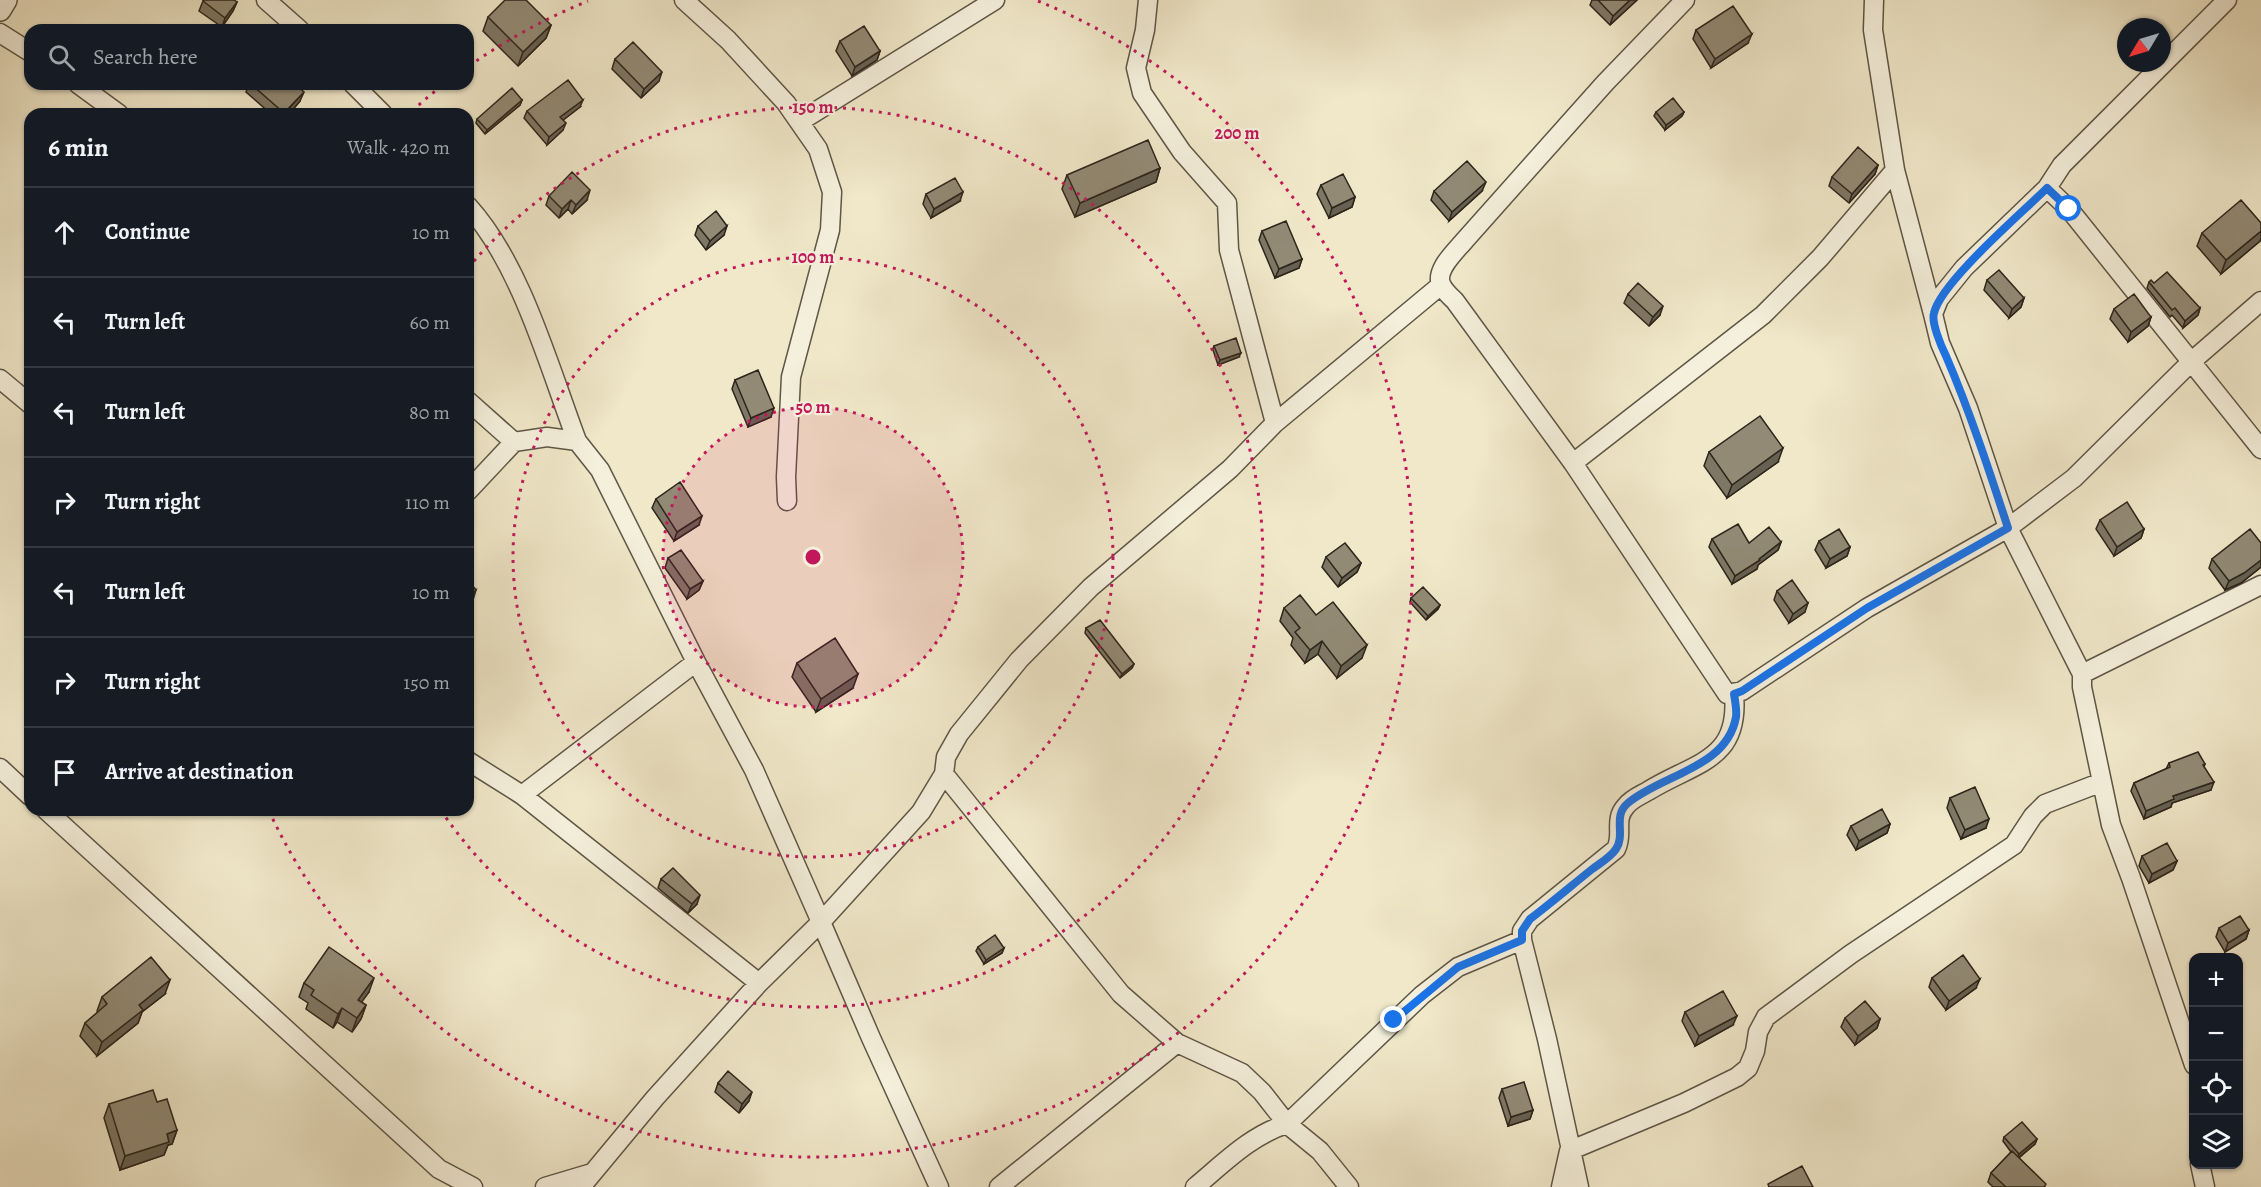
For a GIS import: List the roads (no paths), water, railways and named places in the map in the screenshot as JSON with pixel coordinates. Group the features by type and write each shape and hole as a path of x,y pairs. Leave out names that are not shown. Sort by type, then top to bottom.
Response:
{"street":[{"path":"0,10 6,0"},
{"path":"266,0 293,24"},
{"path":"684,0 735,48 786,103 818,149 832,192 830,230 791,377 787,501"},
{"path":"800,122 995,0"},
{"path":"1148,0 1145,30 1136,68 1142,93 1182,152 1227,203 1229,250 1275,423"},
{"path":"1685,0 1605,83 1465,240 1444,266 1439,277 1441,285 1573,463 1727,694 1742,691 1867,608 2008,528 2074,478 2192,361 2261,301"},
{"path":"1874,0 1873,30 1894,170 1940,343 1968,408 2008,528 2082,674 2082,687 2090,716 2111,825 2192,1061"},
{"path":"1933,314 1940,299 1964,268 2047,188 2062,165 2227,0"},
{"path":"0,33 24,48"},
{"path":"86,90 111,108"},
{"path":"359,90 377,108"},
{"path":"1573,463 1763,315 1820,258 1894,170"},
{"path":"2047,188 2069,209 2261,449"},
{"path":"474,212 481,219 513,274 578,441 600,471 696,662 754,770 939,1187"},
{"path":"580,1187 655,1098 759,983 821,922 921,812 944,774 946,757 959,734 1019,660 1091,588 1230,469 1275,423 1441,285"},
{"path":"0,379 24,399"},
{"path":"474,406 514,442"},
{"path":"474,485 514,442 547,437 578,441"},
{"path":"2082,674 2261,585"},
{"path":"522,795 696,662"},
{"path":"1579,1187 1569,1151 1547,1039 1522,940 1522,931 1530,919 1603,862 1616,849 1621,840 1620,812 1628,803 1665,780 1710,758 1720,748 1729,737 1736,715 1734,694"},
{"path":"474,765 522,795 759,983"},
{"path":"0,768 24,790"},
{"path":"944,774 1121,994 1178,1043 1242,1072 1262,1092 1287,1124 1320,1151 1349,1187"},
{"path":"1569,1151 1684,1103 1737,1077 1748,1068 1755,1051 1758,1032 1766,1017 1851,954 2014,845 2033,816 2045,804 2102,782"},
{"path":"53,816 439,1169 473,1187"},
{"path":"1195,1187 1245,1146 1270,1129 1287,1124 1394,1020 1458,967 1522,940"},
{"path":"999,1187 1178,1043"},
{"path":"1561,1187 1569,1151"},
{"path":"2201,1169 2205,1187"},
{"path":"544,1187 593,1173"}]}
